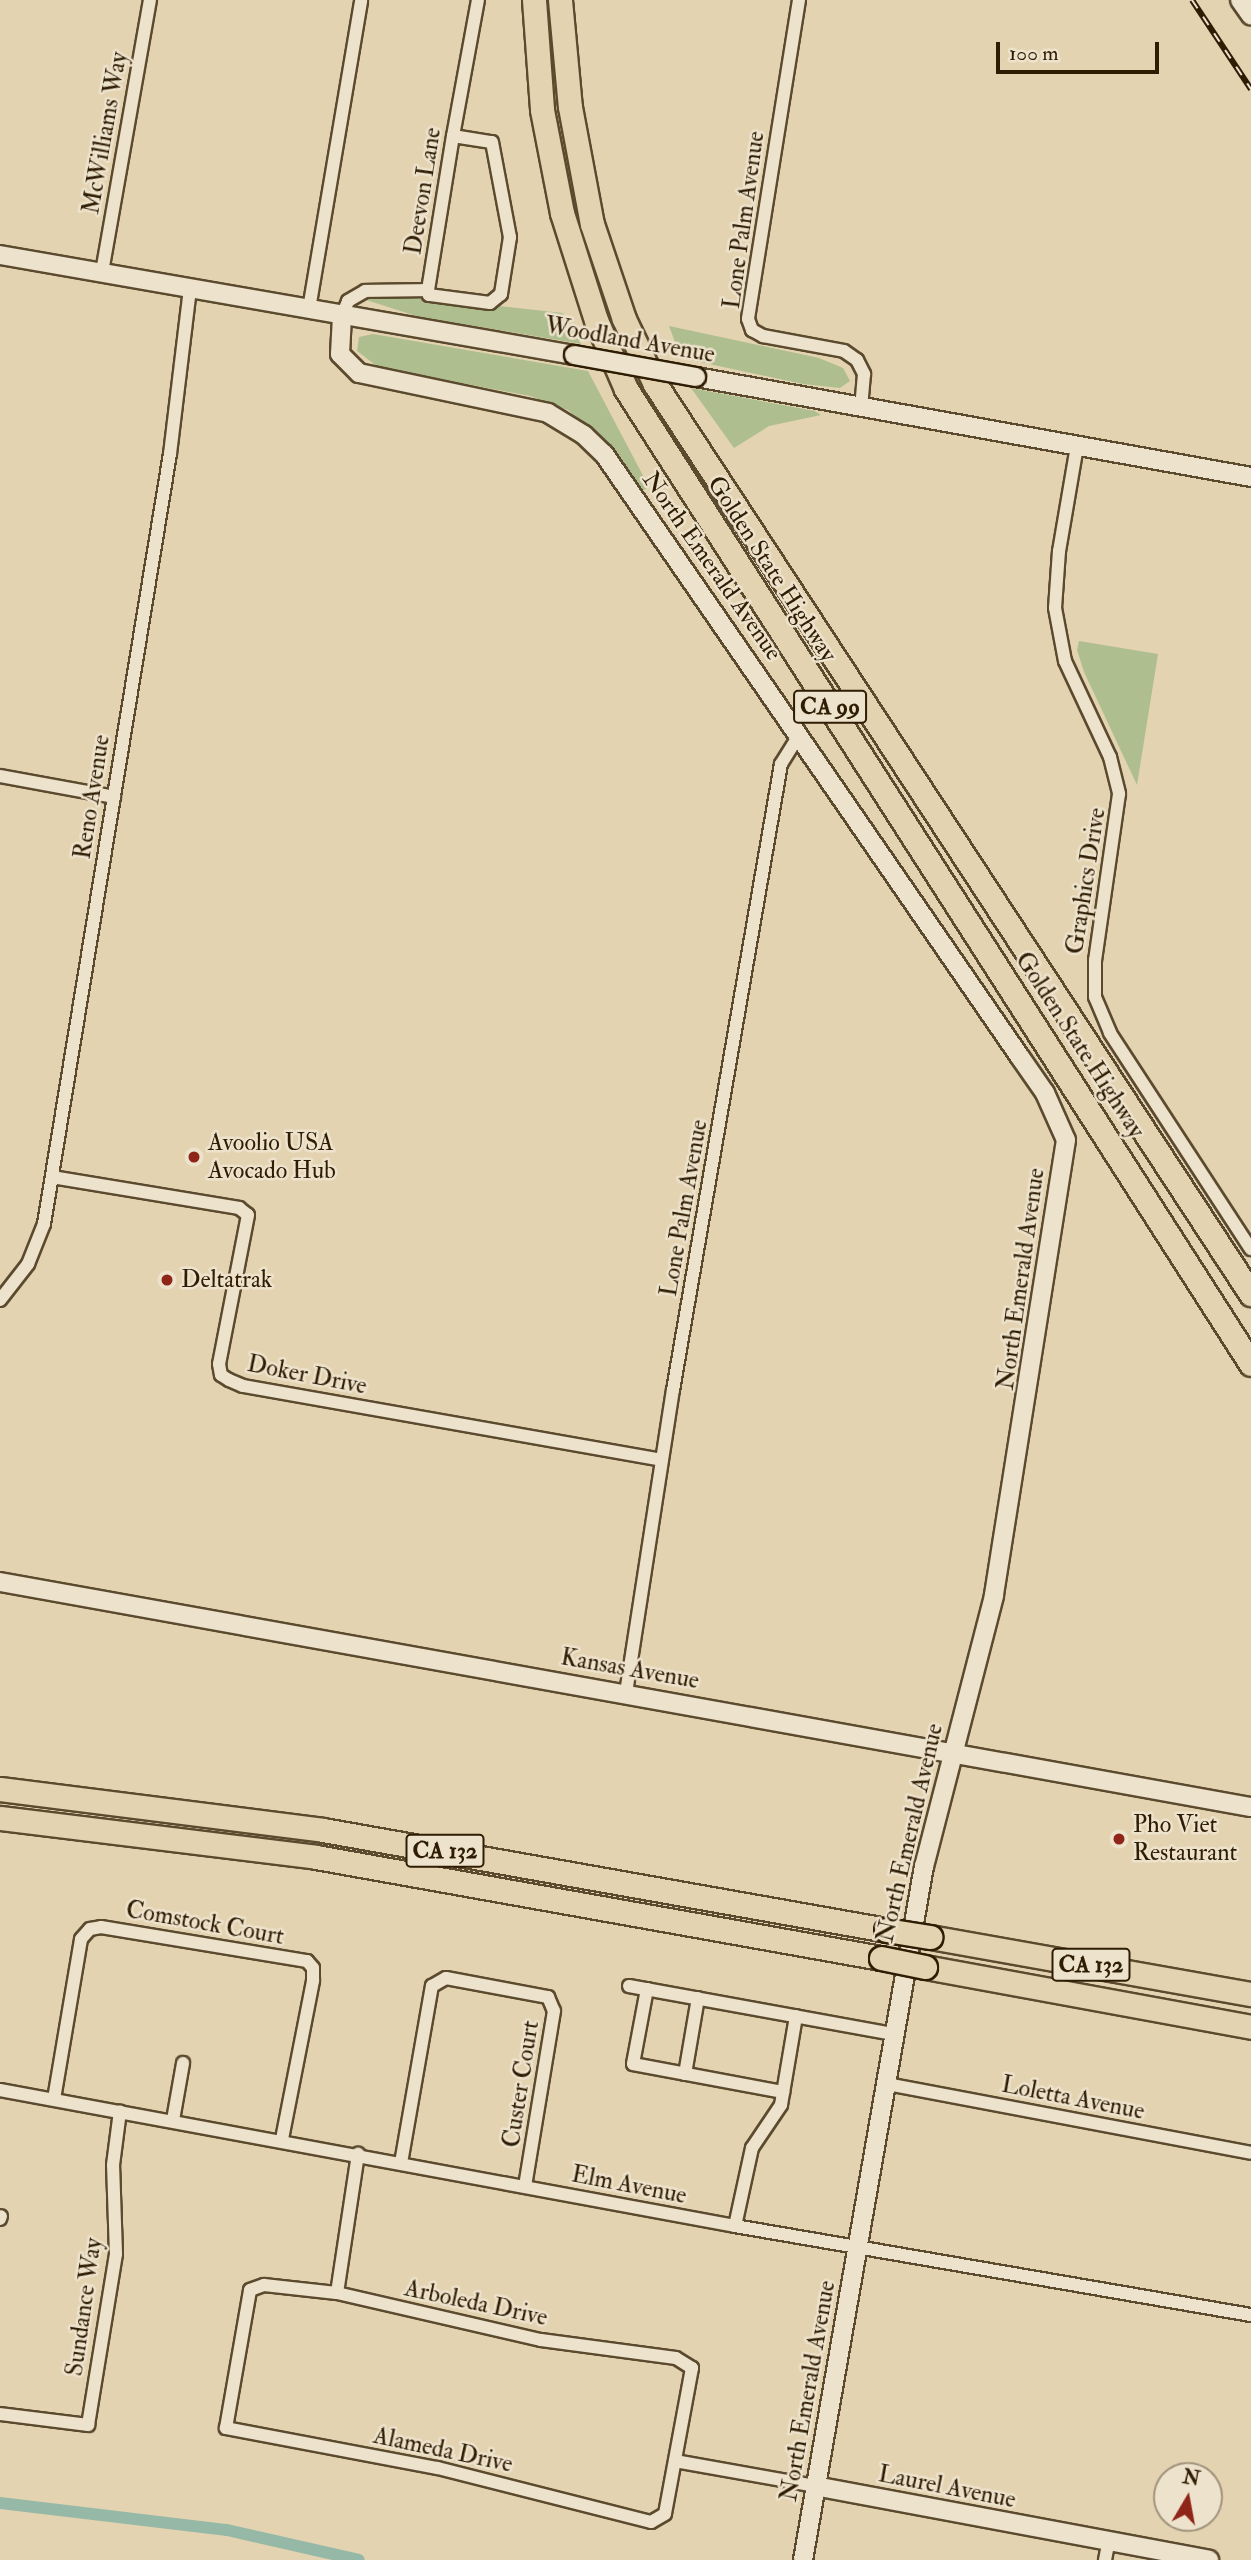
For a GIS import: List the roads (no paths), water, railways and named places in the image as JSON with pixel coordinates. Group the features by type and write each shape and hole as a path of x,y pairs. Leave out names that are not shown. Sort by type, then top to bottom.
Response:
{"highway":[{"name":"Golden State Highway","path":"534,0 542,110 562,213 596,320 626,389 1077,1086 1219,1317 1251,1364"},
{"name":"Golden State Highway","path":"560,0 570,107 592,224 624,319 655,384 1251,1293"},
{"path":"1219,1317 1251,1379"},
{"name":"CA 132","path":"0,1789 323,1830 1251,1994"},
{"name":"CA 132","path":"0,1818 316,1857 881,1958 1074,1995 1251,2034"},
{"path":"1074,1995 1251,2026"}],"street":[{"name":"McWilliams Way","path":"102,272 150,0"},
{"path":"309,309 361,0"},
{"name":"Deevon Lane","path":"342,316 348,301 365,290 428,290 478,0"},
{"name":"Lone Palm Avenue","path":"799,0 748,319 752,330 763,337 844,351 858,360 864,374 861,407"},
{"path":"1240,0 1251,16"},
{"path":"428,290 429,295 490,303 501,294 506,275 510,237 492,142 453,135"},
{"name":"Woodland Avenue","path":"0,255 1251,477"},
{"name":"Reno Avenue","path":"0,1300 36,1250 52,1177 170,454 190,288"},
{"name":"North Emerald Avenue","path":"342,316 340,354 359,373 532,408 561,420 596,445 1045,1093 1066,1140 996,1585 956,1752 924,1866 803,2560"},
{"name":"Graphics Drive","path":"1077,446 1059,551 1055,608 1065,661 1110,757 1120,803 1095,960 1095,997 1110,1033 1251,1249"},
{"name":"Lone Palm Avenue","path":"626,1693 662,1460 781,764 799,735"},
{"path":"0,776 114,797"},
{"name":"Doker Drive","path":"52,1177 239,1208 248,1215 219,1364 221,1375 236,1383 662,1460"},
{"name":"Kansas Avenue","path":"0,1582 1251,1807"},
{"name":"Comstock Court","path":"54,2099 81,1939 90,1929 101,1927 307,1961 313,1968 313,1981 282,2139"},
{"name":"Custer Court","path":"401,2163 432,1986 446,1978 548,1997 554,2011 526,2187"},
{"path":"629,1986 894,2034"},
{"path":"647,1989 633,2064 783,2092"},
{"path":"685,2074 698,1998"},
{"path":"735,2226 750,2153 777,2114 796,2016"},
{"path":"173,2120 183,2063"},
{"name":"Loletta Avenue","path":"887,2084 1251,2153"},
{"name":"Elm Avenue","path":"0,2090 282,2139 735,2226 860,2245 1251,2315"},
{"name":"Sundance Way","path":"0,2414 88,2425 116,2254 113,2165 120,2111"},
{"path":"337,2293 358,2154"},
{"name":"Arboleda Drive","path":"226,2428 250,2290 264,2285 337,2293 541,2340 676,2358 692,2368 675,2461"},
{"name":"Alameda Drive","path":"226,2428 437,2468 650,2522 665,2514 675,2461"},
{"name":"Laurel Avenue","path":"675,2461 815,2486 1106,2552 1209,2560"}],"waterway":[{"path":"0,2503 227,2530 359,2560"}],"railway":[{"path":"1192,0 1251,89"}],"place":[{"name":"Avoolio USA Avocado Hub","path":"194,1157"},
{"name":"Deltatrak","path":"167,1280"},
{"name":"Pho Viet Restaurant","path":"1119,1839"}]}
